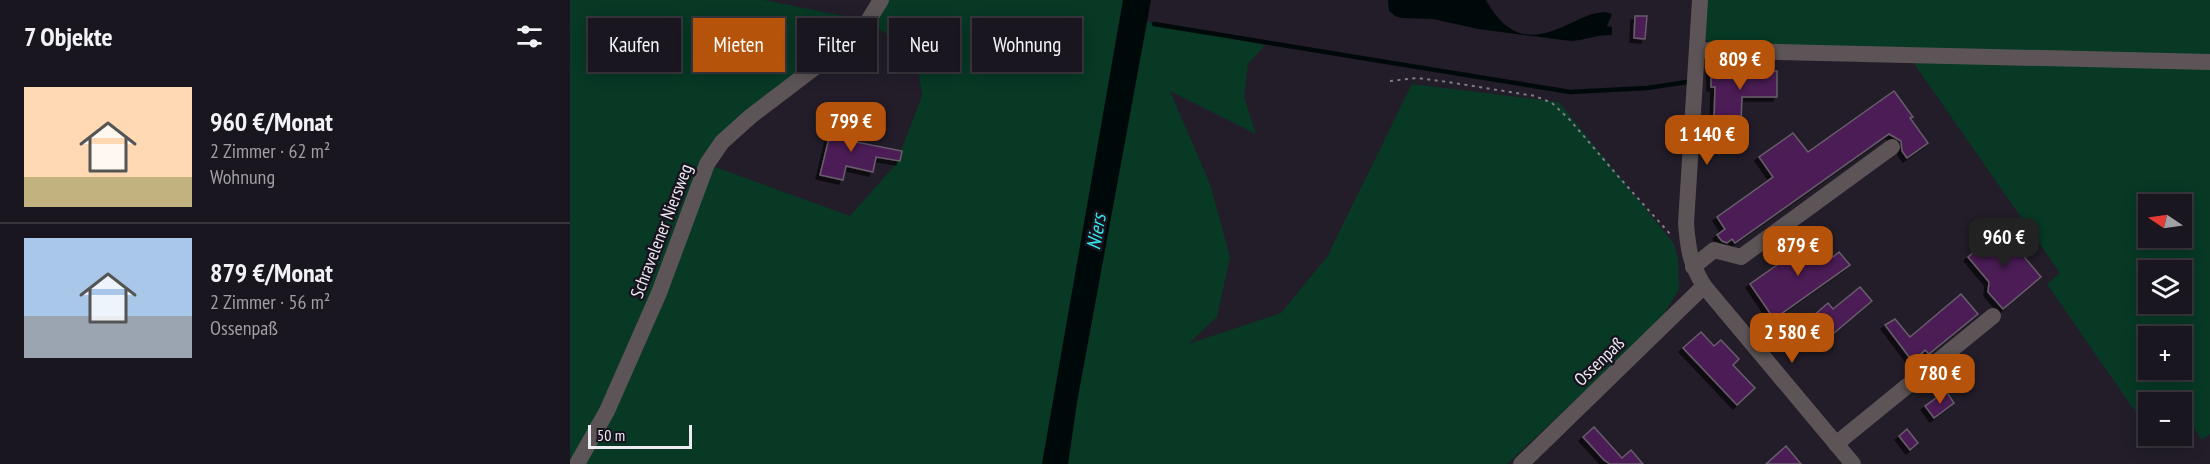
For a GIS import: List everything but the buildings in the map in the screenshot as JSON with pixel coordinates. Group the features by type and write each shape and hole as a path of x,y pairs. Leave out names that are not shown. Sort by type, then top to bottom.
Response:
{"street":[{"name":"Schravelener Niersweg","path":"577,464 607,411 659,293 707,164 722,142 751,116 851,40 868,21 881,0"},
{"path":"1700,0 1686,223 1690,259 1704,286 1853,464"},
{"path":"1696,50 2210,62"},
{"path":"1690,259 1714,250 1741,257 1892,147"},
{"name":"Ossenpaß","path":"1521,464 1704,286"},
{"path":"1836,444 1994,316"}],"path":[{"path":"1390,81 1417,78 1448,82 1535,96 1552,103 1570,120 1690,259"}],"green space":[{"path":"570,0 764,0 853,18 797,18 797,72 811,72 707,164 850,216 896,164 922,96 919,72 960,72 960,18 889,18 889,36 877,28 877,18 870,18 881,0 1123,0 1042,464 570,464"},
{"path":"1703,0 2210,0 2210,58 1711,45 1702,34"},
{"path":"1147,22 1265,45 1248,64 1244,97 1256,134 1170,91 1210,184 1230,257 1217,317 1188,344 1281,313 1327,257 1412,84 1559,102 1674,244 1678,259 1679,289 1651,336 1585,391 1507,464 1068,464 1077,402"},
{"path":"1911,59 2210,65 2210,434 2202,440 2192,426 2192,392 2138,392 2138,416 2047,284 2060,273"}],"water":[{"name":"Niers","path":"1123,0 1151,0 1077,402 1068,464 1042,464"},
{"path":"1388,0 1486,0 1502,22 1519,33 1536,35 1553,31 1599,13 1612,14 1607,26 1612,27 1612,35 1571,41 1478,29 1433,19 1402,18 1389,11"}],"waterway":[{"path":"1154,24 1570,92 1647,88 1687,82"}]}
